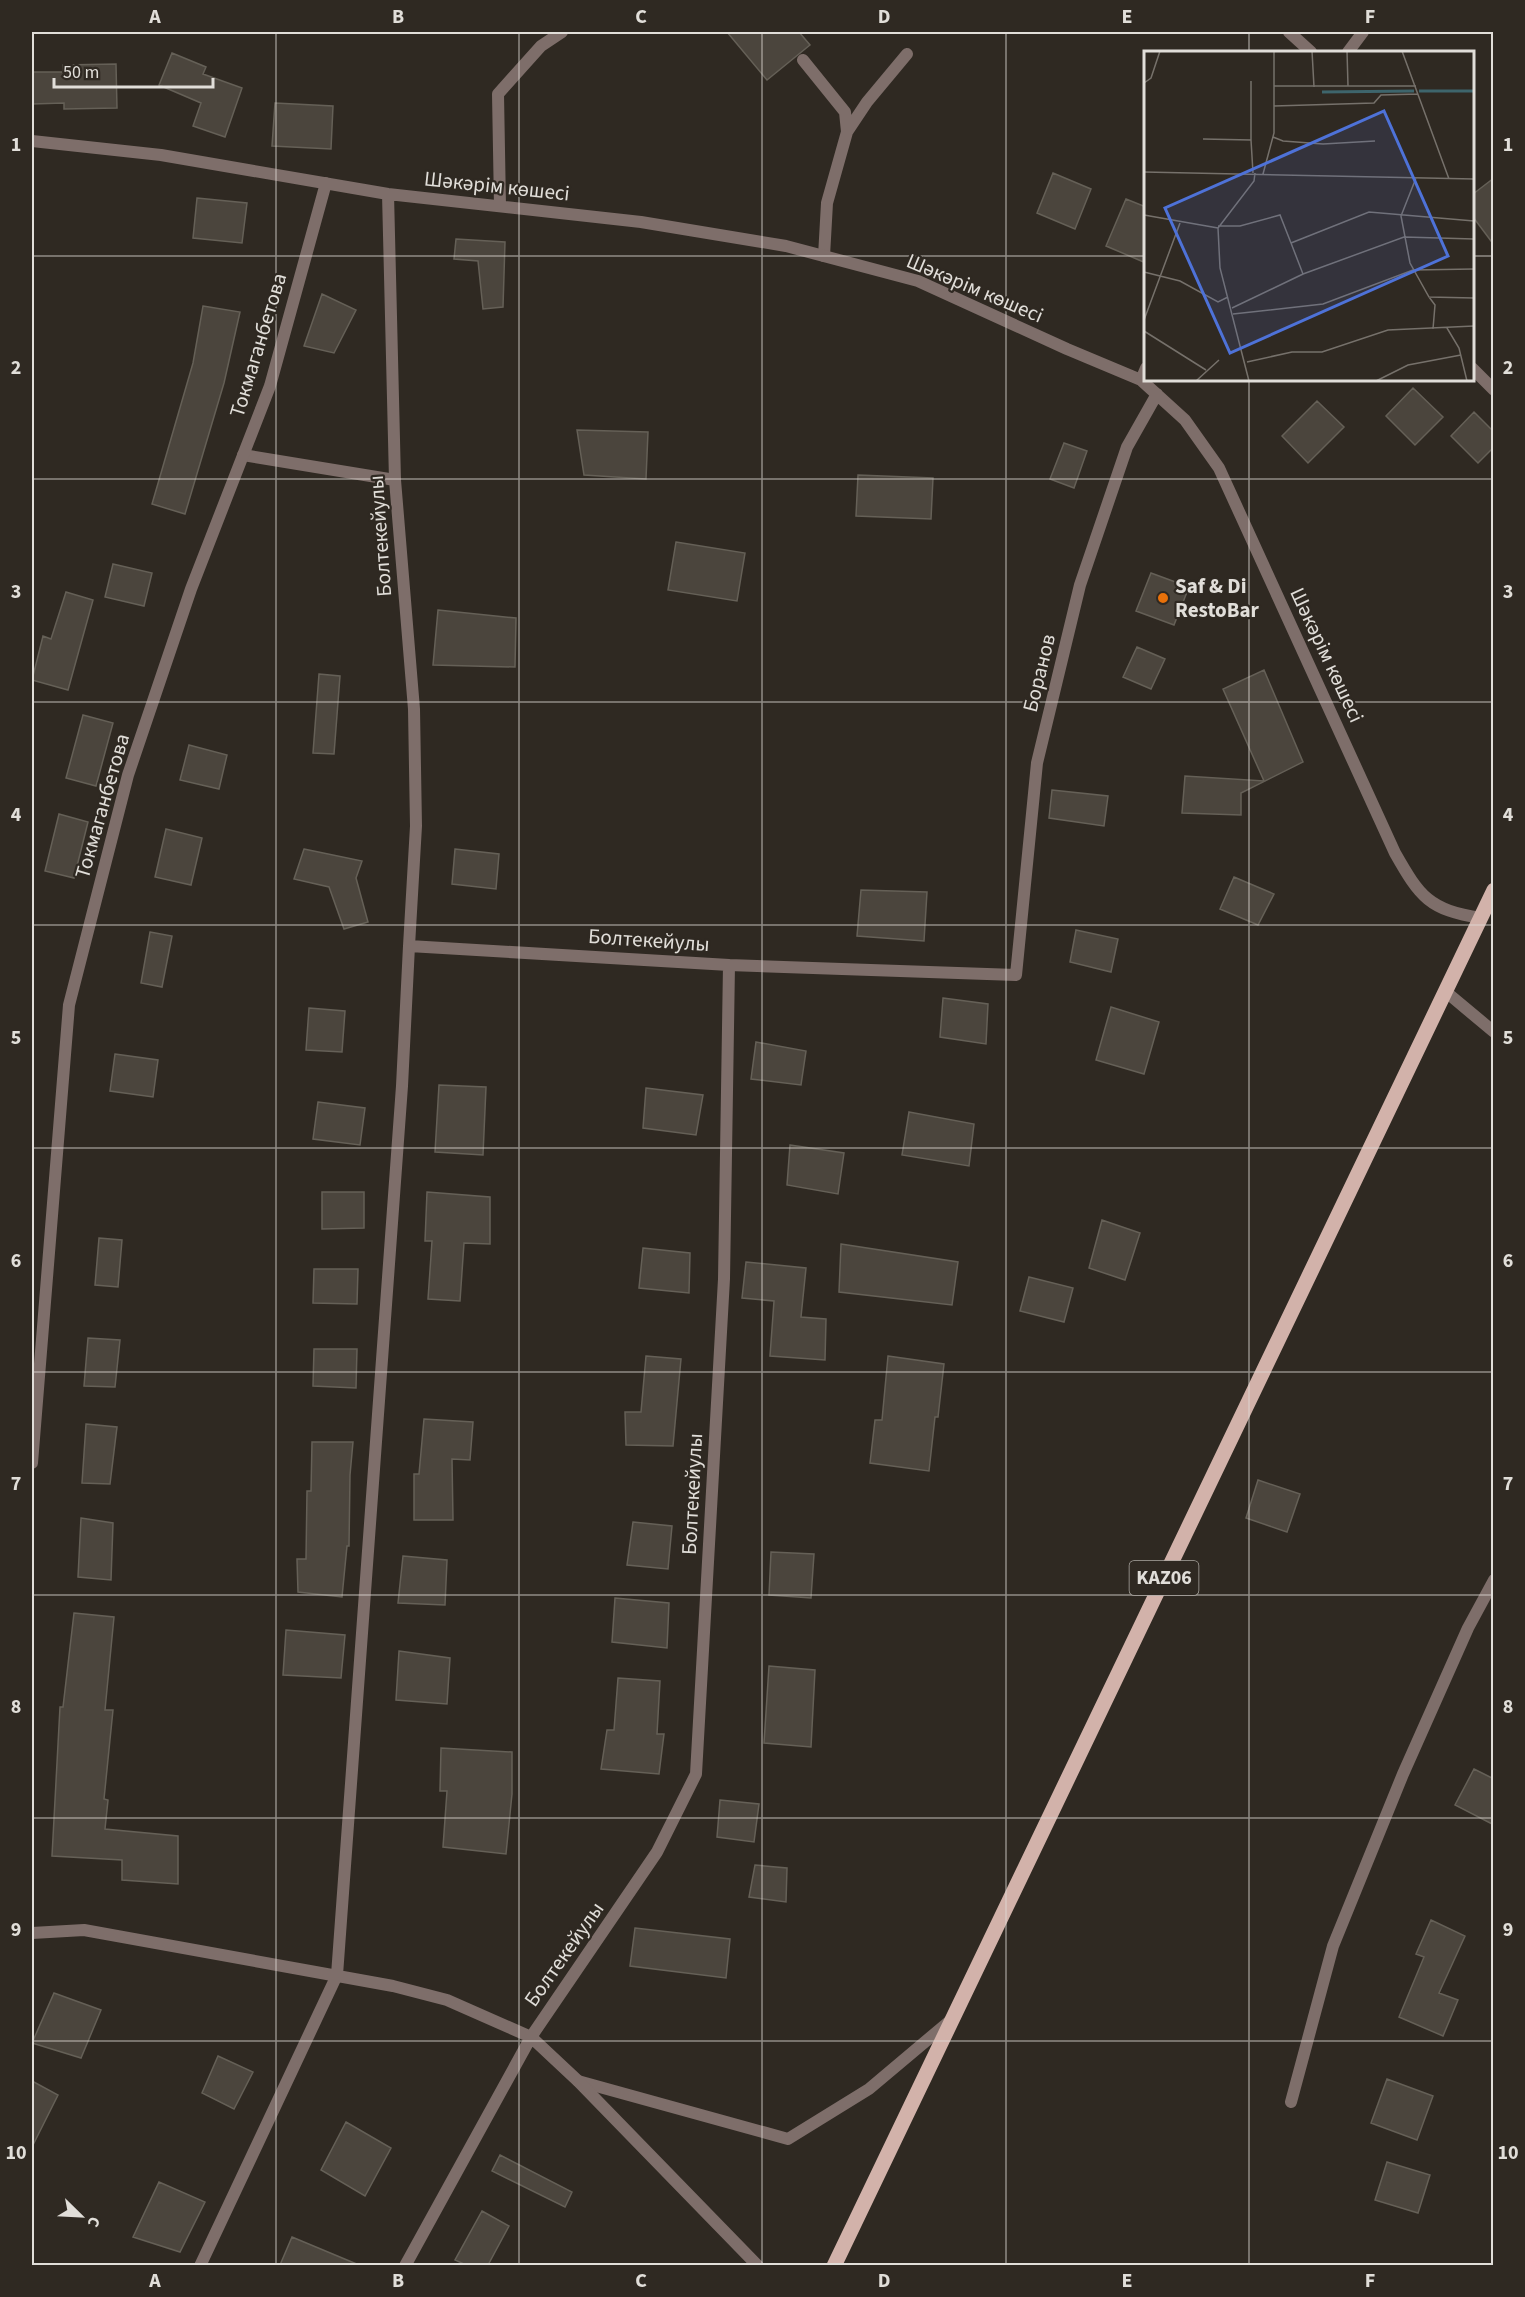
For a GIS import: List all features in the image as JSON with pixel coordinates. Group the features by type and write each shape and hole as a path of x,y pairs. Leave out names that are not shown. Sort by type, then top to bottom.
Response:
{"main road":[{"name":"KАZ06","path":"834,2265 1445,991 1487,911 1494,890"}],"street":[{"path":"500,206 498,94 541,46 562,32"},
{"path":"1289,32 1310,51"},
{"path":"1349,51 1363,32"},
{"path":"824,256 827,204 847,132 874,93 907,54"},
{"path":"803,60 845,111 847,132"},
{"name":"Шәкәрім көшесі","path":"32,141 161,155 388,194 641,222 786,246 918,281 1067,349 1143,374"},
{"name":"Токмаганбетова","path":"32,1463 69,1005 128,775 191,589 270,386 326,183"},
{"name":"Болтекейулы","path":"200,2265 337,1975 400,1109 416,826 414,710 395,480 388,194"},
{"path":"1474,369 1494,390"},
{"name":"Шәкәрім көшесі","path":"1148,381 1157,394 1185,420 1220,468 1395,853 1414,887 1435,906 1456,914 1487,911"},
{"name":"Боранов","path":"729,965 1017,975 1037,763 1080,585 1127,447 1157,394"},
{"path":"243,455 395,480"},
{"name":"Болтекейулы","path":"405,2265 531,2037 657,1852 696,1774 724,1279 729,965 409,946"},
{"path":"1445,991 1494,1032"},
{"path":"1291,2102 1333,1946 1403,1774 1468,1628 1494,1580"},
{"path":"32,1933 84,1930 393,1986 447,2000 531,2037 578,2081 758,2265"},
{"path":"578,2081 788,2139 869,2090 952,2019"}],"building":[{"path":"727,32 799,32 810,45 767,80"},
{"path":"172,53 206,67 203,74 242,88 225,137 193,126 201,103 159,85"},
{"path":"116,64 117,108 64,109 64,103 32,104 32,72 63,72 63,65"},
{"path":"275,103 333,106 331,149 272,146"},
{"path":"1053,173 1091,189 1075,229 1037,213"},
{"path":"1494,178 1494,245 1474,218 1474,193"},
{"path":"197,198 247,203 242,243 193,238"},
{"path":"1126,199 1144,206 1144,262 1106,246"},
{"path":"456,239 505,242 503,307 483,309 478,261 454,259"},
{"path":"322,294 356,310 334,353 304,346"},
{"path":"203,306 240,312 224,383 185,514 152,504 193,363"},
{"path":"1413,388 1443,417 1415,445 1386,416"},
{"path":"1317,401 1344,427 1308,463 1282,436"},
{"path":"1474,412 1494,432 1494,447 1478,463 1451,436"},
{"path":"577,430 648,432 646,479 584,475"},
{"path":"1064,443 1087,451 1074,488 1050,479"},
{"path":"858,475 933,478 931,519 856,516"},
{"path":"676,542 745,553 737,601 668,590"},
{"path":"113,564 152,573 144,606 105,597"},
{"path":"1151,573 1189,587 1174,625 1136,611"},
{"path":"66,592 93,600 68,690 32,680 43,636 51,639"},
{"path":"438,610 516,618 515,667 433,665"},
{"path":"1137,647 1165,659 1151,689 1123,677"},
{"path":"1264,670 1303,762 1241,793 1241,815 1182,813 1185,776 1264,781 1223,689"},
{"path":"319,674 340,676 334,754 313,753"},
{"path":"83,715 113,723 96,786 66,778"},
{"path":"189,745 227,755 219,789 180,780"},
{"path":"1052,790 1108,796 1104,826 1049,818"},
{"path":"59,814 88,822 74,878 45,871"},
{"path":"166,829 202,838 191,885 155,877"},
{"path":"304,849 362,861 356,878 368,922 344,929 329,887 294,879"},
{"path":"455,849 499,854 496,889 452,884"},
{"path":"1234,877 1274,894 1258,925 1220,909"},
{"path":"861,890 927,892 924,941 857,936"},
{"path":"1076,930 1118,939 1111,972 1070,962"},
{"path":"150,932 172,936 162,987 141,983"},
{"path":"943,998 988,1004 986,1044 940,1037"},
{"path":"1111,1007 1159,1022 1144,1074 1096,1060"},
{"path":"309,1008 345,1011 342,1052 306,1050"},
{"path":"756,1042 806,1051 801,1085 751,1079"},
{"path":"115,1054 158,1060 153,1097 110,1091"},
{"path":"439,1085 486,1087 483,1155 435,1152"},
{"path":"646,1088 703,1095 696,1135 643,1128"},
{"path":"318,1102 365,1108 360,1145 313,1139"},
{"path":"909,1112 974,1124 969,1166 902,1155"},
{"path":"790,1145 844,1153 838,1194 787,1185"},
{"path":"322,1192 364,1192 364,1228 322,1229"},
{"path":"427,1192 490,1197 490,1244 464,1243 460,1301 428,1299 432,1241 425,1241"},
{"path":"1102,1220 1140,1233 1125,1280 1089,1268"},
{"path":"99,1238 122,1240 118,1287 95,1285"},
{"path":"841,1244 958,1262 952,1305 839,1292"},
{"path":"643,1248 690,1253 689,1293 639,1288"},
{"path":"746,1262 806,1268 801,1317 826,1319 825,1360 770,1356 774,1301 742,1298"},
{"path":"314,1269 358,1269 357,1304 313,1303"},
{"path":"1029,1277 1073,1288 1064,1322 1020,1311"},
{"path":"88,1338 120,1340 115,1387 84,1386"},
{"path":"314,1349 357,1349 356,1388 313,1386"},
{"path":"646,1356 681,1359 673,1446 626,1445 625,1412 641,1412"},
{"path":"888,1356 944,1364 929,1471 870,1463 875,1420 882,1420"},
{"path":"424,1419 473,1422 470,1460 452,1459 453,1520 414,1520 414,1474 419,1474"},
{"path":"86,1424 117,1427 110,1484 82,1483"},
{"path":"312,1442 353,1442 349,1546 347,1546 342,1597 298,1592 297,1559 306,1559 307,1491 311,1491"},
{"path":"1258,1480 1300,1494 1287,1532 1246,1518"},
{"path":"81,1518 113,1523 111,1580 78,1577"},
{"path":"633,1522 672,1526 668,1569 627,1565"},
{"path":"771,1552 814,1554 811,1598 769,1595"},
{"path":"403,1556 447,1560 445,1605 398,1603"},
{"path":"615,1598 669,1603 667,1648 612,1642"},
{"path":"74,1613 114,1617 105,1710 113,1710 104,1799 108,1800 105,1829 178,1836 178,1884 122,1880 122,1860 52,1856 60,1707 63,1707"},
{"path":"286,1630 345,1635 341,1678 283,1675"},
{"path":"399,1651 450,1658 447,1704 396,1700"},
{"path":"769,1666 815,1670 811,1747 764,1743"},
{"path":"618,1678 660,1681 657,1734 664,1734 659,1774 601,1769 607,1730 614,1730"},
{"path":"441,1748 512,1752 512,1794 506,1854 443,1847 447,1791 440,1791"},
{"path":"1474,1769 1494,1779 1494,1825 1455,1805"},
{"path":"720,1800 759,1804 754,1842 717,1837"},
{"path":"755,1865 787,1868 786,1902 749,1897"},
{"path":"1431,1920 1465,1936 1439,1993 1458,2000 1443,2036 1399,2017 1424,1957 1416,1954"},
{"path":"635,1928 730,1939 726,1978 630,1966"},
{"path":"54,1993 101,2010 81,2058 32,2043"},
{"path":"218,2056 253,2072 234,2109 202,2093"},
{"path":"1387,2079 1433,2096 1417,2140 1371,2123"},
{"path":"32,2081 58,2095 32,2147"},
{"path":"346,2122 391,2148 365,2196 321,2170"},
{"path":"500,2155 572,2192 565,2207 492,2171"},
{"path":"1387,2162 1430,2175 1418,2213 1375,2200"},
{"path":"159,2182 205,2202 180,2252 133,2237"},
{"path":"482,2211 509,2226 488,2265 466,2265 455,2260"},
{"path":"292,2237 359,2265 280,2265"}],"place":[{"name":"Saf & Di RestoBar","path":"1163,598"}]}
